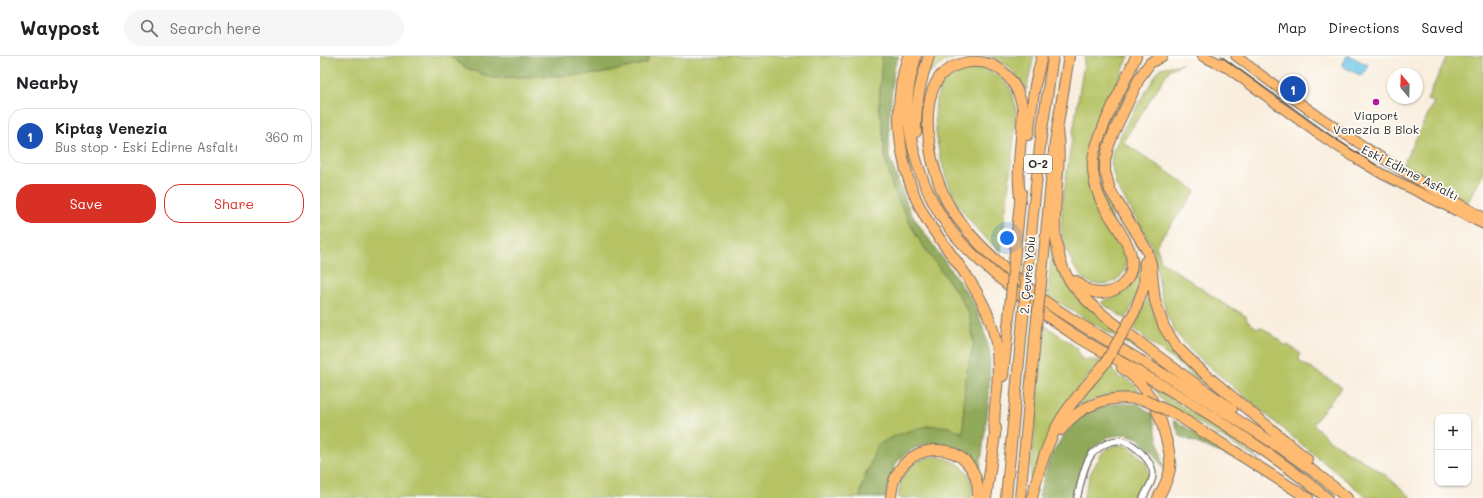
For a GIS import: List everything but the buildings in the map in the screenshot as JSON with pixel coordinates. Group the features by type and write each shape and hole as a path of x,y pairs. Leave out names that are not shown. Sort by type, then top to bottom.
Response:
{"highway":[{"path":"908,56 899,103 901,144 905,166 911,186 924,215 977,292 990,321 996,345 998,366 994,416 995,434"},
{"path":"916,56 910,79 908,95 908,112 914,152 925,183 940,214 950,228 978,260 1026,302 1071,333 1165,387 1251,442 1327,498"},
{"path":"925,183 917,141 916,124 919,90 929,56"},
{"path":"986,498 1000,402 1020,197 1030,116 1042,56"},
{"name":"2. Çevre Yolu","path":"1006,498 1039,154 1053,56"},
{"name":"2. Çevre Yolu","path":"1020,498 1049,193 1055,142 1069,56"},
{"path":"1058,250 1070,273 1084,288 1092,292 1108,292 1122,285 1128,279 1131,270 1131,254 1099,196 1093,161 1099,137 1136,56"},
{"path":"1162,56 1150,63 1140,77 1114,132 1106,154 1105,171 1110,190 1147,250 1151,264 1155,301 1164,327 1176,346 1204,373 1313,464 1336,489"},
{"path":"1203,56 1226,67"},
{"path":"1020,197 1019,176 1023,110 1016,87 1005,73 986,63 967,62 958,64 940,76 932,93 929,117 930,146 933,164 940,188 949,206 968,232 1000,264 1046,302 1270,441 1347,498"},
{"path":"1058,130 1060,146 1055,225 1062,268 1072,284 1083,296 1118,326 1177,371 1234,410 1270,441"},
{"path":"1032,498 1037,478 1058,425 1066,411 1106,362 1134,313 1144,287 1145,275 1144,256 1137,233"},
{"path":"1095,347 1140,382 1151,397 1159,414 1170,461 1168,478 1158,498"},
{"path":"1047,450 1066,422 1086,407 1096,402 1132,397 1144,400 1175,414 1308,498"},
{"path":"891,498 894,479 904,463 918,453 935,450 953,453 963,458 971,466 977,479 978,498"}],"main road":[{"name":"Eski Edirne Asfaltı","path":"1211,56 1317,133 1357,159 1382,174 1483,224"},
{"name":"Eski Edirne Asfaltı","path":"1236,56 1358,144 1483,217"},
{"path":"1382,174 1388,170 1389,162"},
{"path":"1408,186 1408,182 1411,180 1420,184 1425,184"},
{"path":"1449,206 1455,214 1483,229"}],"street":[{"path":"1077,498 1083,475 1092,454 1108,441 1117,440 1127,442 1134,446 1142,453 1151,466 1153,476 1151,484 1143,498"}],"green space":[{"path":"320,56 450,56 466,68 493,78 599,74 647,63 649,56 882,56 879,110 882,120 885,158 921,243 960,297 969,314 974,343 965,380 963,433 949,427 928,426 891,438 867,470 861,489 860,498 320,498"},
{"path":"450,56 649,56 647,63 599,74 493,78 466,68"},
{"path":"882,56 899,56 894,68 889,120 889,157 910,212 972,300 982,324 990,352 989,399 980,470 966,454 952,446 943,444 924,445 907,453 900,459 891,474 886,498 860,498 861,489 877,445 902,433 930,426 948,427 963,433 965,380 974,343 969,314 960,297 921,243 893,189 885,158 882,120 879,110"},
{"path":"935,56 960,56 944,62 929,74"},
{"path":"988,56 1034,56 1026,91 1011,69 1000,61"},
{"path":"1085,56 1129,56 1095,133 1089,152 1116,233 1124,250 1126,260 1125,269 1121,276 1108,284 1092,284 1085,280 1075,268 1064,245 1061,226 1063,196"},
{"path":"1447,56 1483,56 1483,174 1468,202 1403,164 1434,102 1427,100"},
{"path":"1182,64 1170,69 1123,142 1196,191 1156,245 1161,261 1230,308 1246,316 1247,321 1257,328 1261,327 1281,341 1284,345 1288,345 1300,353 1299,361 1342,387 1313,424 1329,440 1383,473 1412,498 1368,498 1192,352 1176,333 1167,315 1161,295 1157,268 1150,242 1116,185 1111,163 1113,151 1124,128 1160,68"},
{"path":"980,68 996,75 1008,86 1013,96 1016,108 1001,252 967,218 951,191 939,153 936,131 935,110 939,91 947,77 961,69"},
{"path":"1051,249 1059,272 1072,292 1146,353 1146,355 1048,296"},
{"path":"1138,261 1141,261 1139,285 1136,297 1126,319 1101,303 1118,295 1127,288 1133,279"},
{"path":"1150,291 1153,308 1158,323 1176,351 1187,363 1225,396 1199,380 1136,331 1134,328"},
{"path":"1045,325 1077,348 1081,359 1102,361 1080,386 1029,486"},
{"path":"1110,366 1119,378 1130,380 1141,394 1114,394 1091,401 1074,409"},
{"path":"1153,387 1244,448 1262,462 1164,402"},
{"path":"1112,404 1138,404 1152,414 1165,471 1155,454 1138,438 1125,434 1108,437 1092,448 1085,461 1073,498 1039,498 1045,472 1063,437 1080,418 1093,410"},
{"path":"1173,420 1256,468 1180,436"},
{"path":"1117,444 1130,447 1146,462 1149,474 1146,486 1135,498 1083,498 1091,472 1103,452"},
{"path":"936,456 952,461 964,469 971,480 972,498 898,498 901,481 908,469 920,461"}],"water":[{"path":"1347,56 1368,65 1362,76 1342,66"}],"tram line":[{"path":"1221,56 1333,137 1376,165"}],"place":[{"name":"Kiptaş Venezia","path":"1293,89"},
{"name":"Viaport Venezia B Blok","path":"1376,102"}]}
